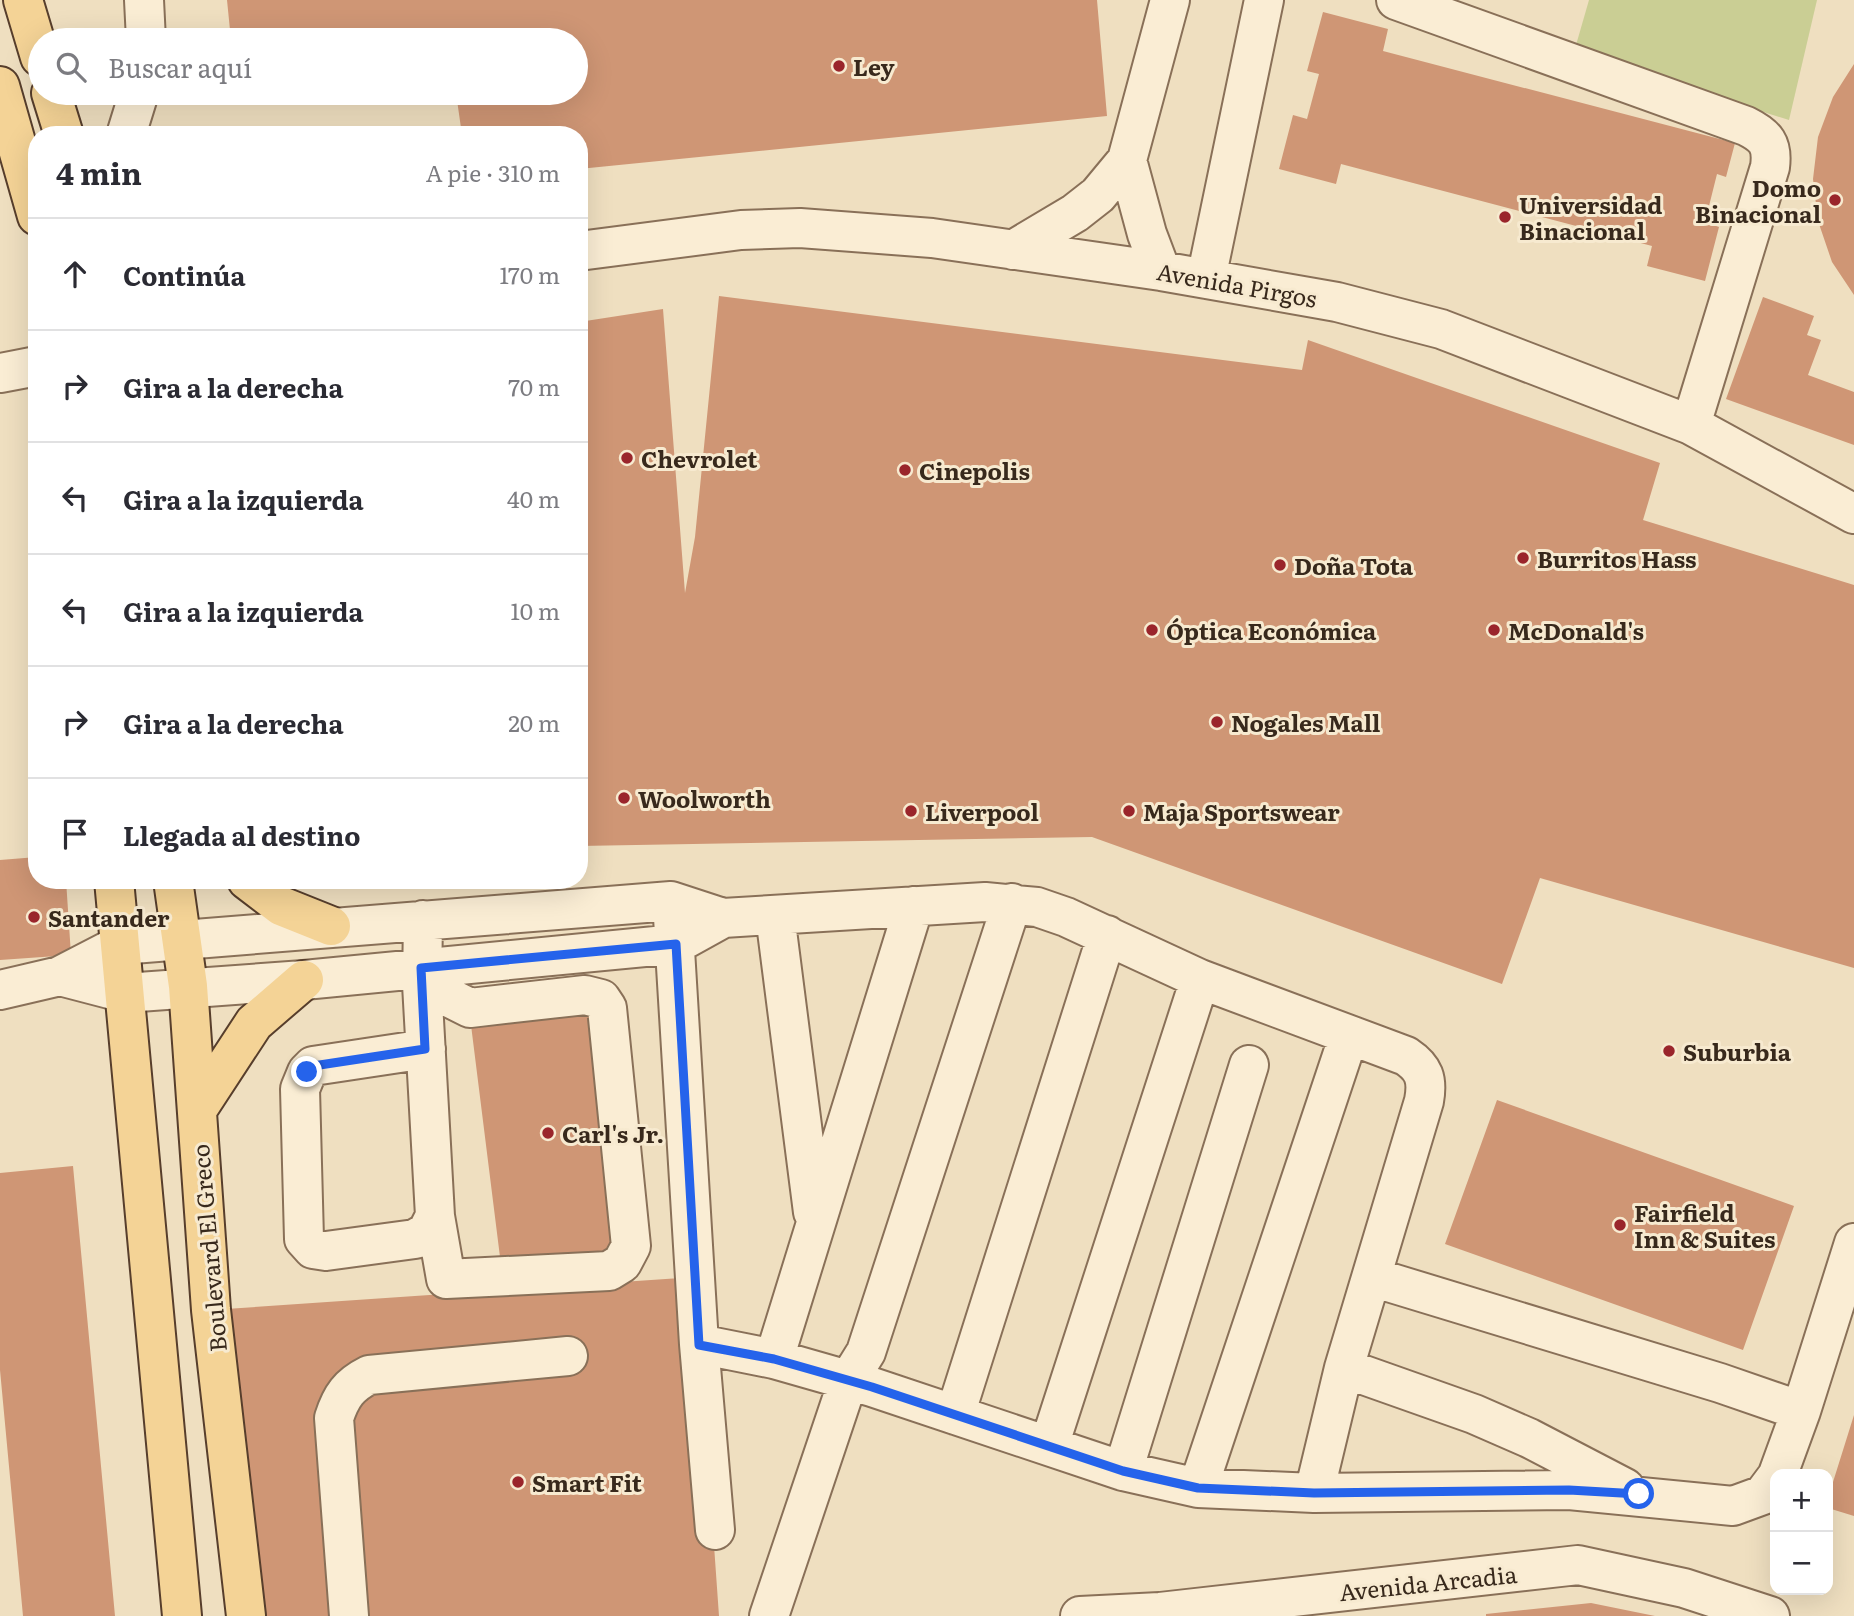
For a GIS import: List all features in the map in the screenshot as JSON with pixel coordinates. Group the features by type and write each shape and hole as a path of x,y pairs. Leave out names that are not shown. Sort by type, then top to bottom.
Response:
{"main road":[{"path":"23,0 31,28"},
{"path":"0,86 6,116 28,187"},
{"path":"55,105 61,126"},
{"path":"115,889 182,1616"},
{"name":"Boulevard El Greco","path":"174,889 188,986 211,1310 246,1616"},
{"path":"259,889 281,906 331,926"},
{"path":"197,1110 254,1023 304,980"}],"street":[{"path":"40,0 43,28"},
{"path":"144,0 145,28"},
{"path":"1013,250 1075,213 1098,195 1127,160 1170,0"},
{"path":"1206,279 1264,0"},
{"path":"1396,0 1746,126 1768,141 1772,151 1770,167 1691,425"},
{"path":"128,126 135,105"},
{"path":"1127,160 1147,234 1161,271"},
{"name":"Avenida Pirgos","path":"588,250 741,230 800,228 932,238 1161,271 1337,302 1441,329 1691,425 1854,514"},
{"path":"0,373 28,368"},
{"path":"671,901 676,944 699,1345 715,1530"},
{"path":"0,990 60,976 120,945 182,942 331,926 671,901 723,918 1012,903 1066,916 1200,979 1406,1056 1417,1063 1426,1080 1424,1101 1344,1368 1314,1493"},
{"path":"792,1616 862,1373 1012,903"},
{"path":"774,1359 914,906"},
{"path":"775,915 815,1224"},
{"path":"60,976 125,993 188,986 421,976 676,944 723,918"},
{"path":"421,976 470,1008 585,995 601,999 607,1008 631,1246 622,1263 609,1271 446,1279 435,1216 421,976 423,920"},
{"path":"956,1415 1107,935"},
{"path":"1049,1446 1200,979"},
{"path":"1198,1488 1349,1035"},
{"path":"425,1049 313,1066 307,1072 300,1089 304,1239 313,1249 326,1251 415,1239 427,1232 435,1216"},
{"path":"1123,1471 1249,1065"},
{"path":"1780,1469 1854,1243"},
{"path":"1372,1277 1707,1379 1801,1411"},
{"path":"699,1345 862,1373 956,1415 1123,1471 1198,1488 1314,1493 1517,1490 1639,1494 1733,1506 1763,1495 1770,1486"},
{"path":"349,1616 334,1418 339,1402 352,1384 369,1375 568,1356"},
{"path":"1344,1368 1485,1419 1639,1494"},
{"path":"769,1616 862,1373"},
{"name":"Avenida Arcadia","path":"1080,1616 1160,1612 1578,1565 1684,1588 1770,1616"}],"green space":[{"path":"1589,0 1817,0 1789,120 1574,52"}],"building":[{"name":"Ley","path":"227,0 1097,0 1107,116 588,168 588,126 461,126 458,105 588,105 588,28 230,28"},
{"path":"1323,12 1388,29 1383,51 1735,143 1726,177 1717,174 1705,222 1719,227 1705,281 1647,266 1652,246 1341,164 1336,184 1279,169 1293,115 1307,119 1319,74 1307,71"},
{"name":"Domo Binacional","path":"1854,64 1854,295 1832,262 1818,221 1813,179 1818,137 1833,97"},
{"name":"Nogales Mall","path":"719,296 1302,370 1308,340 1660,463 1643,520 1854,585 1854,968 1540,878 1502,984 1092,837 588,846 588,321 663,309 685,593 695,537"},
{"path":"1763,297 1814,316 1807,335 1821,340 1808,375 1854,392 1854,445 1726,399"},
{"name":"Santander","path":"28,858 28,889 67,889 71,955 0,960 0,860"},
{"name":"Carl's Jr.","path":"595,1002 625,1249 501,1265 470,1017"},
{"name":"Fairfield Inn & Suites","path":"1497,1100 1794,1206 1743,1350 1445,1244"},
{"path":"73,1166 115,1616 23,1616 0,1370 0,1173"},
{"path":"695,1277 719,1616 245,1616 211,1310"},
{"path":"1854,1415 1854,1516 1833,1510 1833,1482"},
{"path":"1591,1603 1655,1616 1486,1616 1486,1614"}],"place":[{"name":"Ley","path":"839,66"},
{"name":"Domo Binacional","path":"1835,200"},
{"name":"Universidad Binacional","path":"1505,217"},
{"name":"Chevrolet","path":"627,458"},
{"name":"Cinepolis","path":"905,470"},
{"name":"Burritos Hass","path":"1523,558"},
{"name":"Doña Tota","path":"1280,565"},
{"name":"Óptica Económica","path":"1152,630"},
{"name":"McDonald's","path":"1494,630"},
{"name":"Nogales Mall","path":"1217,722"},
{"name":"Woolworth","path":"624,798"},
{"name":"Liverpool","path":"911,811"},
{"name":"Maja Sportswear","path":"1129,811"},
{"name":"Santander","path":"34,917"},
{"name":"Suburbia","path":"1669,1051"},
{"name":"Carl's Jr.","path":"548,1133"},
{"name":"Fairfield Inn & Suites","path":"1620,1225"},
{"name":"Smart Fit","path":"518,1482"}],"route":[{"path":"307,1072 313,1066 425,1049 421,968 676,944 699,1345 774,1359 872,1387 1123,1471 1198,1488 1314,1493 1569,1490 1639,1494"}]}
